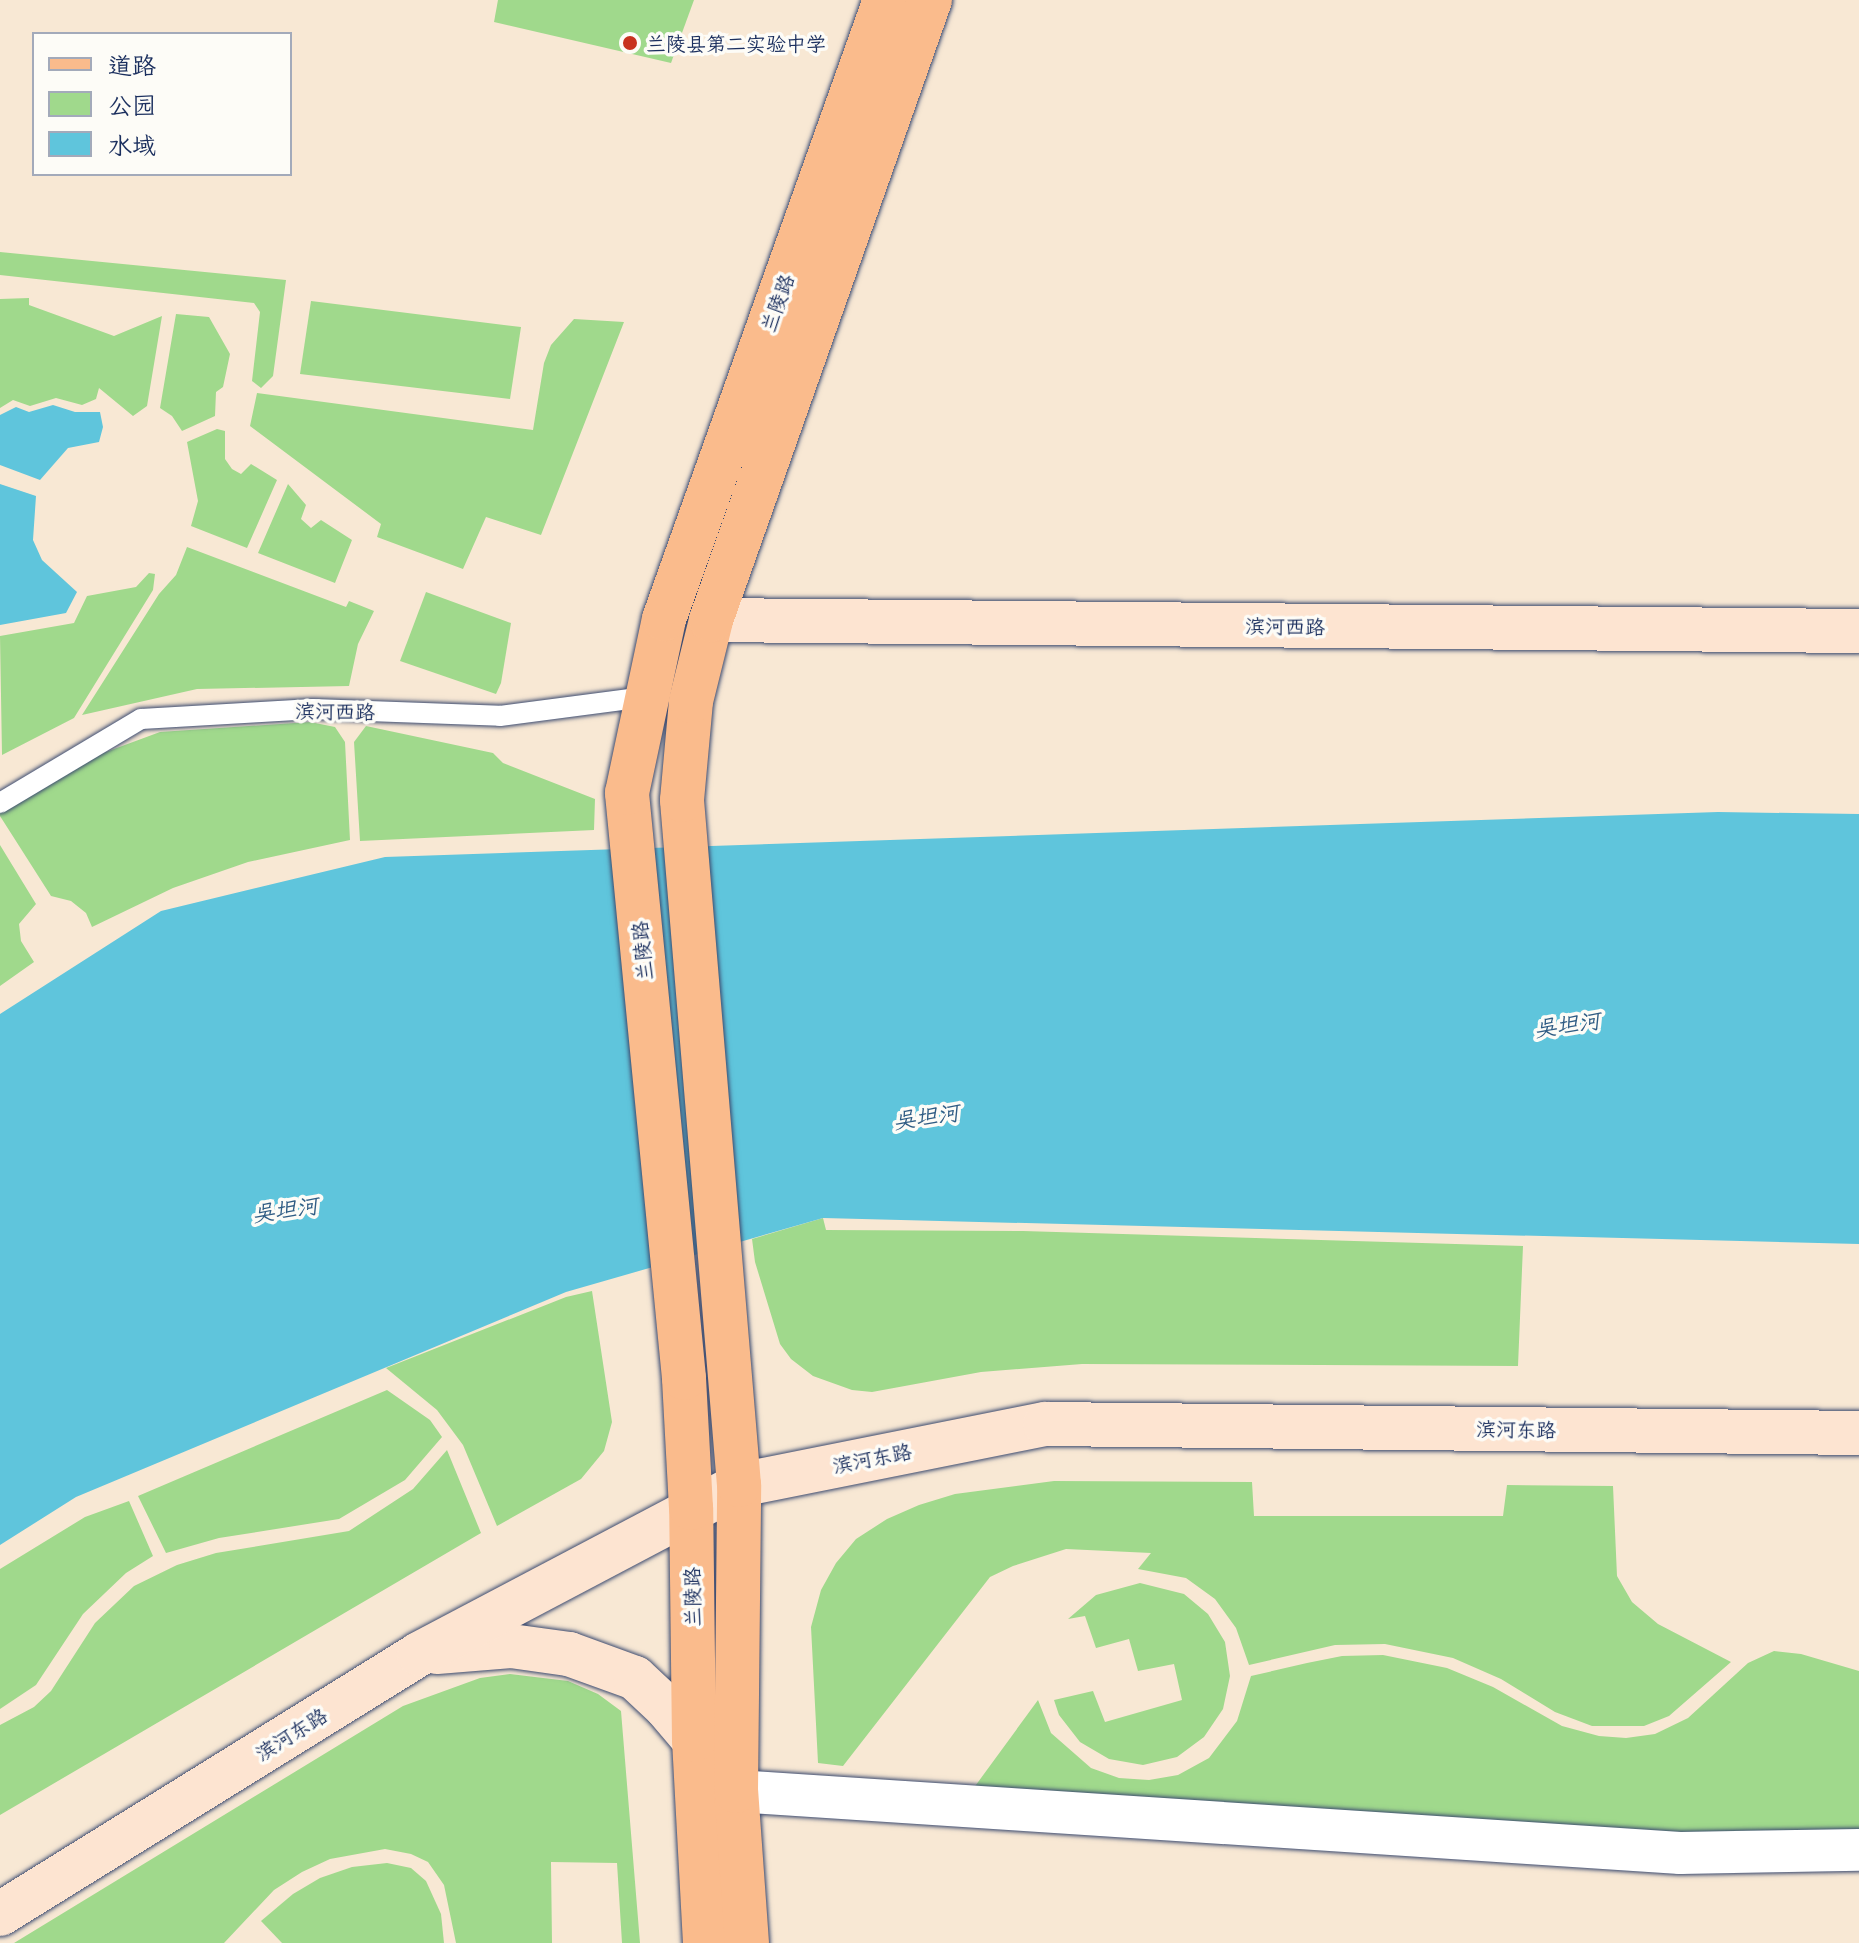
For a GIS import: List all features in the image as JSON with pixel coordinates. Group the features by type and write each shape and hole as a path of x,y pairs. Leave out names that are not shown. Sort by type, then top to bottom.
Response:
{"main road":[{"name":"兰陵路","path":"705,1943 694,1740 691,1508 684,1378 627,793 664,619 885,0"},
{"path":"747,1943 736,1791 739,1485 682,800 691,701 711,620 930,0"},
{"name":"滨河西路","path":"711,620 1859,631"},
{"name":"滨河东路","path":"0,1914 419,1654 739,1485 1045,1424 1859,1433"},
{"path":"419,1654 511,1646 569,1654 635,1678 666,1707 694,1740"}],"street":[{"path":"736,1791 1680,1853 1859,1850"}],"lane":[{"name":"滨河西路","path":"0,803 141,719 313,709 500,716 648,695 691,701"}],"green space":[{"name":"兰陵县第二实验中学","path":"498,0 694,0 671,63 494,22"},
{"path":"0,252 286,280 273,376 261,388 252,381 260,312 254,303 0,275"},
{"path":"29,298 29,305 114,336 162,316 147,406 133,416 99,388 96,399 82,405 56,398 30,406 13,400 0,408 0,299"},
{"path":"311,301 521,327 510,399 300,374"},
{"path":"176,314 209,317 230,354 223,387 216,392 215,416 182,431 172,416 160,408"},
{"path":"574,319 624,322 541,535 486,517 463,569 377,537 381,524 250,426 257,393 533,430 544,363 551,345"},
{"path":"217,429 225,431 225,459 232,469 241,474 251,464 277,480 247,548 191,526 198,501 187,442"},
{"path":"288,484 306,505 301,519 311,528 321,520 352,540 335,583 258,553"},
{"path":"187,547 346,607 349,601 374,611 358,644 349,686 197,689 82,715 159,594 176,575"},
{"path":"149,573 155,574 153,590 74,718 2,755 0,636 74,623 87,596 136,587"},
{"path":"426,592 511,623 501,683 496,694 400,661"},
{"path":"310,722 335,727 345,742 350,840 248,862 173,888 92,927 86,913 71,901 51,896 0,816 0,803 87,759 160,732"},
{"path":"366,726 493,753 503,763 595,799 594,830 360,841 354,742"},
{"path":"0,845 36,904 19,924 21,941 34,962 0,986"},
{"path":"823,1218 826,1230 1023,1231 1523,1246 1518,1366 1082,1364 981,1372 872,1392 852,1390 813,1376 791,1359 780,1344 755,1262 752,1239"},
{"path":"592,1291 612,1422 604,1451 581,1479 497,1526 463,1445 437,1410 386,1368 566,1297"},
{"path":"387,1390 430,1420 442,1437 405,1480 339,1519 219,1538 166,1553 138,1496"},
{"path":"447,1450 481,1533 0,1815 0,1725 34,1707 51,1691 95,1623 134,1586 177,1565 216,1553 349,1531 413,1489"},
{"path":"1054,1481 1252,1482 1254,1516 1503,1516 1507,1485 1613,1486 1617,1576 1632,1602 1658,1624 1731,1662 1669,1716 1644,1726 1592,1726 1555,1712 1501,1679 1453,1658 1385,1644 1335,1645 1249,1665 1236,1628 1215,1599 1186,1578 1138,1569 1151,1553 1066,1549 990,1577 843,1766 818,1763 811,1627 821,1590 836,1563 856,1539 887,1519 955,1494"},
{"path":"129,1501 153,1556 126,1573 83,1614 36,1685 0,1709 0,1569 85,1517"},
{"path":"1140,1583 1184,1594 1208,1614 1225,1642 1230,1676 1223,1709 1204,1737 1177,1757 1143,1765 1109,1759 1080,1742 1059,1715 1054,1700 1093,1691 1105,1722 1182,1700 1174,1664 1138,1671 1129,1639 1096,1648 1085,1616 1068,1619 1096,1595"},
{"path":"1774,1651 1801,1654 1859,1671 1859,1835 1695,1841 973,1789 1038,1700 1051,1733 1091,1768 1119,1778 1149,1780 1178,1775 1209,1758 1237,1721 1251,1676 1307,1663 1342,1656 1383,1655 1447,1668 1493,1687 1562,1726 1599,1736 1626,1738 1655,1734 1688,1718 1748,1663"},
{"path":"510,1674 568,1681 598,1694 621,1711 640,1943 622,1943 617,1863 551,1862 552,1943 456,1943 444,1885 428,1862 411,1854 385,1849 330,1859 302,1872 274,1890 224,1943 14,1943 403,1706 480,1678"},
{"path":"387,1863 411,1868 426,1881 441,1914 444,1943 282,1943 261,1921 293,1894 320,1878 352,1867"}],"water":[{"path":"53,405 75,412 100,412 103,427 99,442 68,448 40,480 0,465 0,415 16,407 29,412"},
{"path":"0,484 36,496 33,540 42,560 77,592 66,613 0,625"},
{"name":"吴坦河","path":"1718,812 1859,814 1859,1244 823,1218 566,1292 76,1497 0,1545 0,1014 161,911 385,857"}],"place":[{"name":"兰陵县第二实验中学","path":"630,43"}]}
